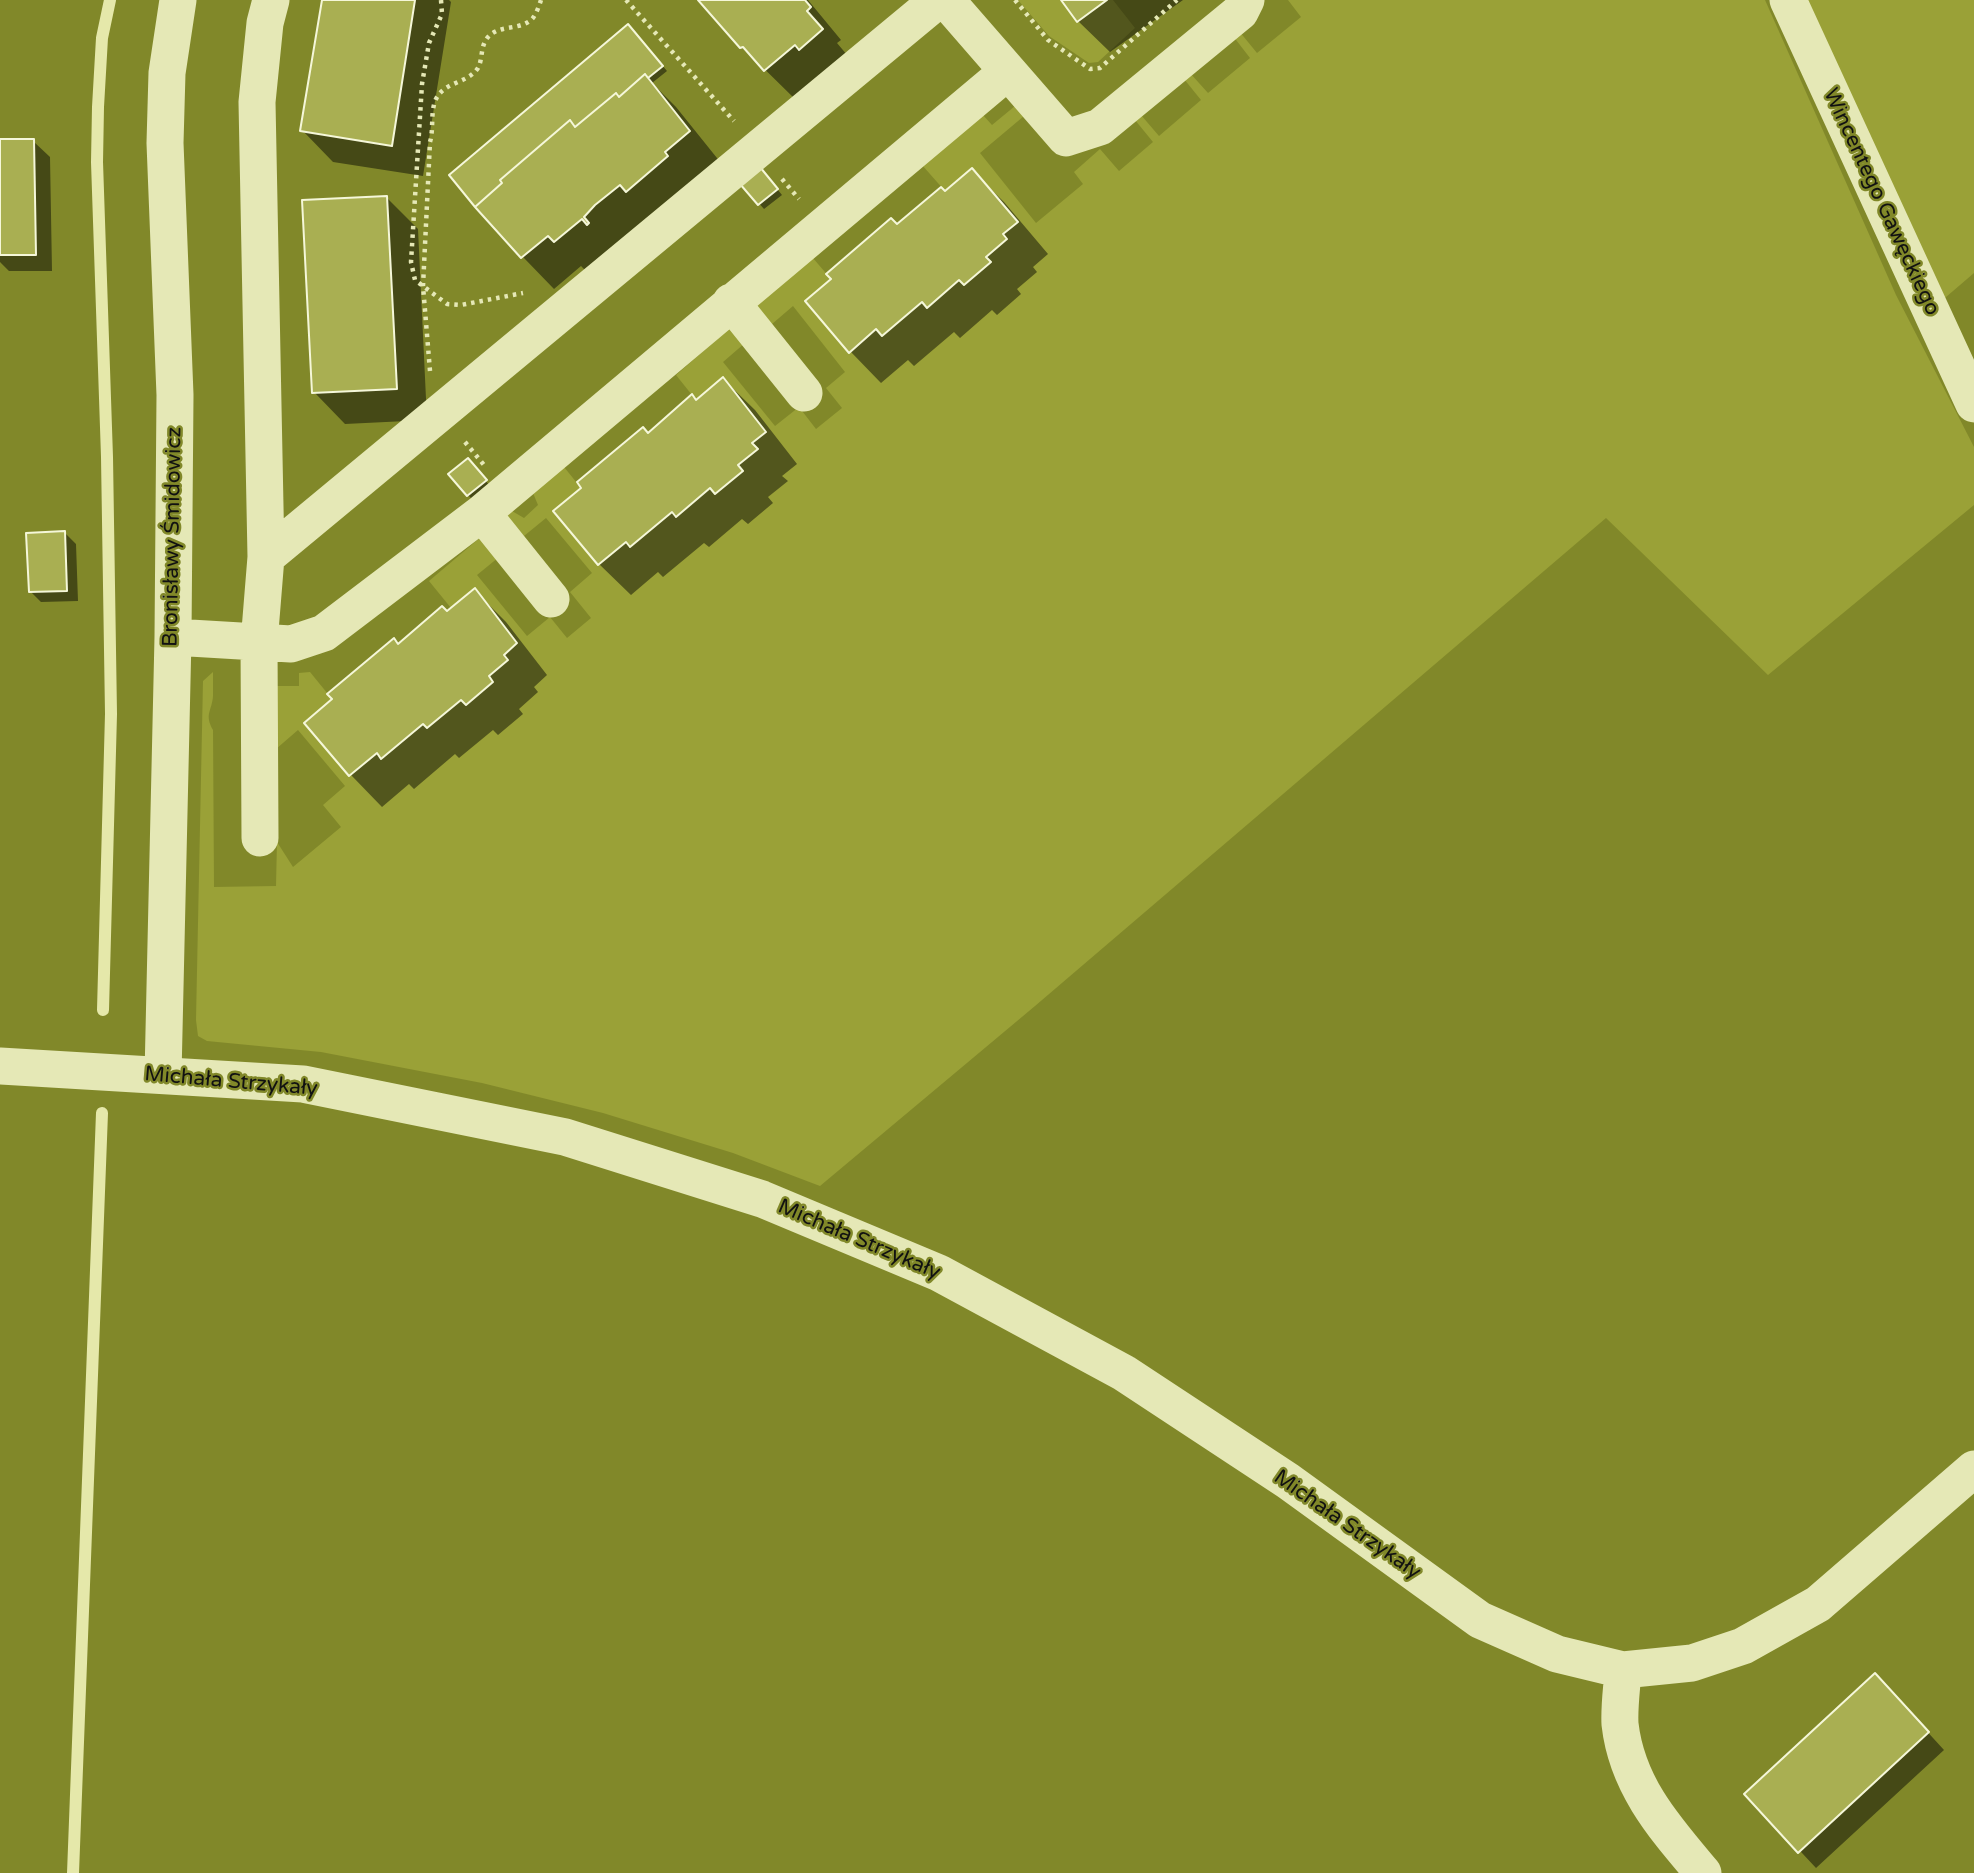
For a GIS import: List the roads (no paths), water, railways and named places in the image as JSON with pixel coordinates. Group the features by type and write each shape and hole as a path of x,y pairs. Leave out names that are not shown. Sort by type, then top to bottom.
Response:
{"street":[{"name":"Bronisławy Śmidowicz","path":"163,1075 173,637 175,396 165,143 167,74 178,0"},
{"path":"260,838 259,643 266,556 257,102 265,23 271,0"},
{"path":"266,556 938,0"},
{"path":"946,0 1066,138 1100,127 1240,12 1246,0"},
{"name":"Wincentego Gawęckiego","path":"1788,0 1974,404"},
{"path":"173,637 291,643 324,633 495,503 1007,72"},
{"path":"731,302 804,393"},
{"path":"495,503 551,599"},
{"name":"Michała Strzykały","path":"0,1066 303,1084 565,1137 762,1199 939,1273 1124,1373 1288,1481 1480,1620 1557,1654 1623,1670 1692,1663 1743,1646 1818,1604 1974,1469"},
{"path":"1623,1670 1620,1722 1628,1763 1656,1816 1703,1873"}],"waterway":[{"path":"103,1010 111,714 107,457 97,162 102,38 110,0"},
{"path":"73,1873 102,1113"}]}
